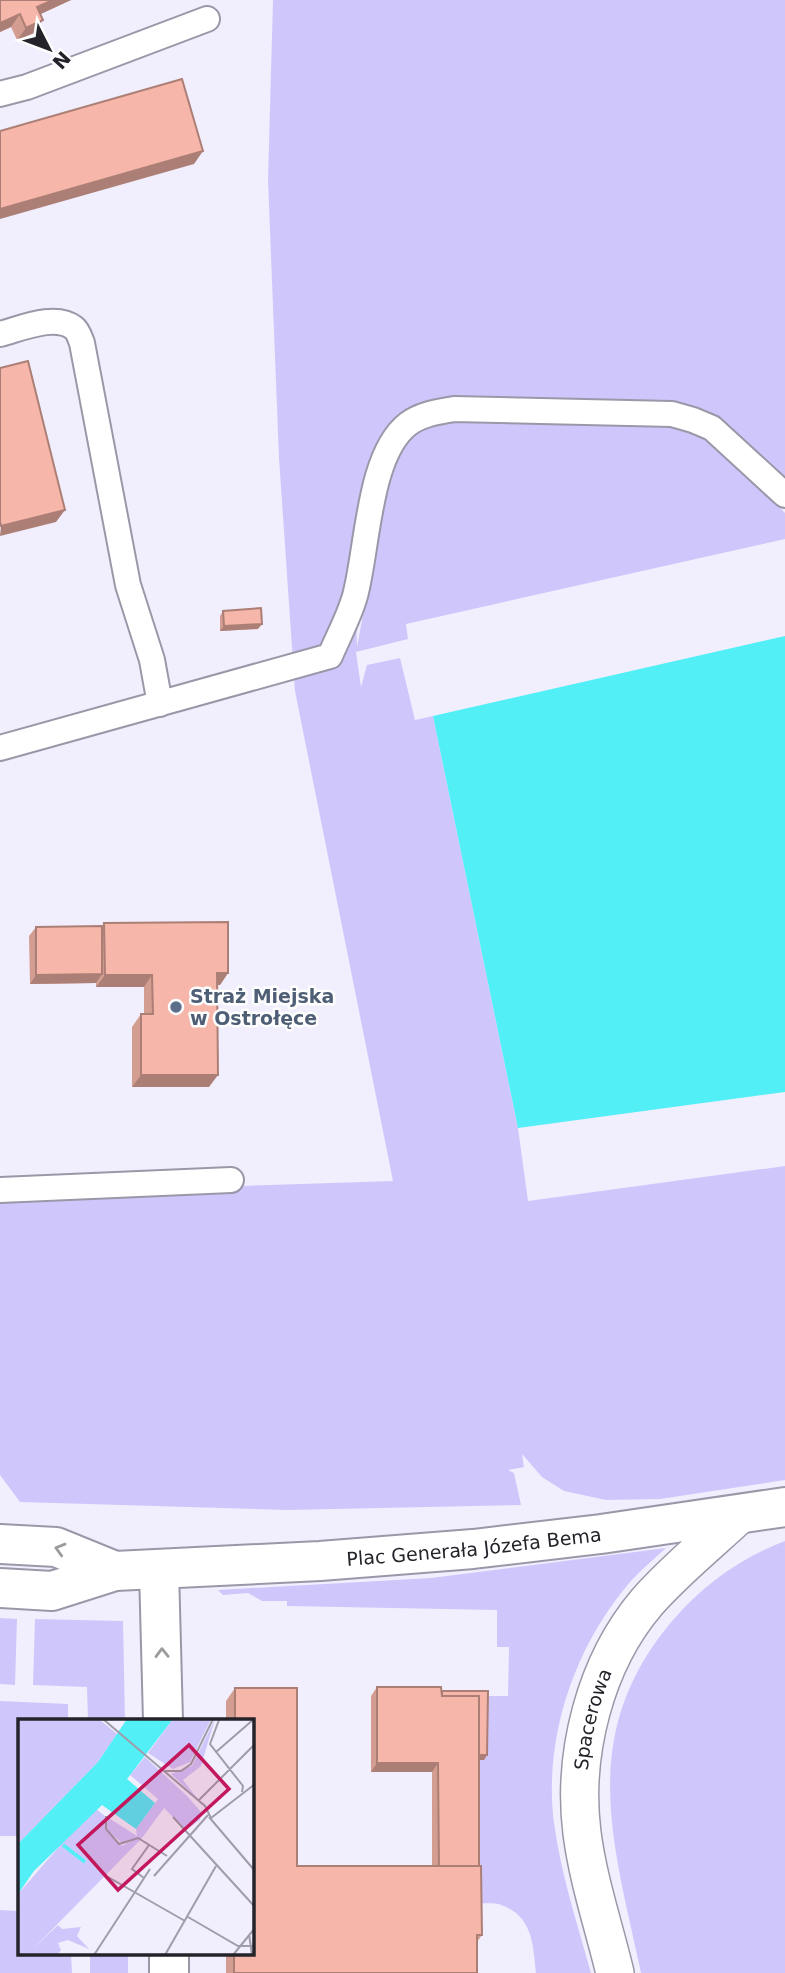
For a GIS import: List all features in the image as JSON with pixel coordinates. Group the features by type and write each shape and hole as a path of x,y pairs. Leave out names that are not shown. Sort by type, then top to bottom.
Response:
{"street":[{"name":"Plac Generała Józefa Bema","path":"0,1588 52,1591 116,1571 473,1549 785,1507"},
{"name":"Spacerowa","path":"615,1973 589,1872 582,1832 579,1782 594,1703 606,1669 625,1633 646,1604 674,1574 740,1514"},
{"name":"Plac Generała Józefa Bema","path":"0,1544 56,1546 116,1571"},
{"path":"159,1570 163,1719"},
{"path":"169,1955 169,1973"}],"lane":[{"path":"0,94 27,87 207,19"},
{"path":"0,334 62,322 76,329 82,343 128,585 152,660 160,704"},
{"path":"0,748 330,656 355,597 382,463 392,441 409,423 430,413 454,410 672,414 712,428 785,495"},
{"path":"0,1190 230,1180"}],"shaded area":[{"path":"273,0 785,0 785,478 715,419 462,400 381,441 371,461 354,543 357,647 389,476 395,461 407,440 415,433 435,425 465,420 651,423 683,427 702,436 757,483 785,513 785,539 406,624 408,639 356,652 361,687 367,665 400,658 415,720 433,716 518,1128 528,1201 785,1166 785,1480 660,1499 606,1500 564,1491 542,1477 522,1454 524,1467 508,1470 514,1473 521,1505 288,1510 20,1502 0,1475 0,1194 393,1181 295,691 279,458 268,180"},
{"path":"785,1541 785,1973 641,1973 613,1833 610,1790 613,1747 623,1705 643,1662 685,1607 724,1573 753,1555"},
{"path":"666,1548 631,1581 594,1634 567,1694 559,1726 552,1791 554,1823 565,1880 591,1973 536,1973 532,1942 520,1916 498,1904 473,1904 473,1760 484,1760 484,1696 508,1696 509,1647 497,1647 497,1610 287,1606 287,1601 262,1601 248,1593 223,1595 218,1590 431,1578"},
{"path":"0,1618 17,1619 15,1685 0,1684"},
{"path":"35,1619 123,1621 125,1719 88,1719 87,1687 33,1685"},
{"path":"0,1701 68,1704 68,1719 18,1719 18,1836 0,1836"},
{"path":"0,1910 18,1911 18,1955 71,1955 72,1973 0,1973"},
{"path":"90,1955 128,1955 128,1973 90,1973"}],"water":[{"path":"785,636 785,1092 518,1128 433,716"}],"building":[{"path":"0,0 53,0 37,7 43,20 26,28 20,14 0,23"},
{"path":"182,79 203,151 0,209 0,131"},
{"path":"28,361 65,510 1,526 0,368"},
{"path":"261,608 262,624 224,626 223,611"},
{"name":"Straż Miejska w Ostrołęce","path":"228,922 228,973 217,973 218,1075 141,1075 141,1014 153,1014 152,975 105,975 104,923"},
{"path":"102,926 102,974 36,975 36,927"},
{"path":"377,1687 441,1687 442,1696 479,1696 479,1866 439,1866 438,1763 377,1763"},
{"path":"235,1688 297,1688 297,1866 481,1866 482,1935 477,1935 477,1973 234,1973 234,1955 254,1955 254,1719 235,1719"},
{"path":"442,1691 488,1691 487,1755 479,1755 479,1696 442,1696"}],"place":[{"name":"Straż Miejska w Ostrołęce","path":"176,1007"}]}
